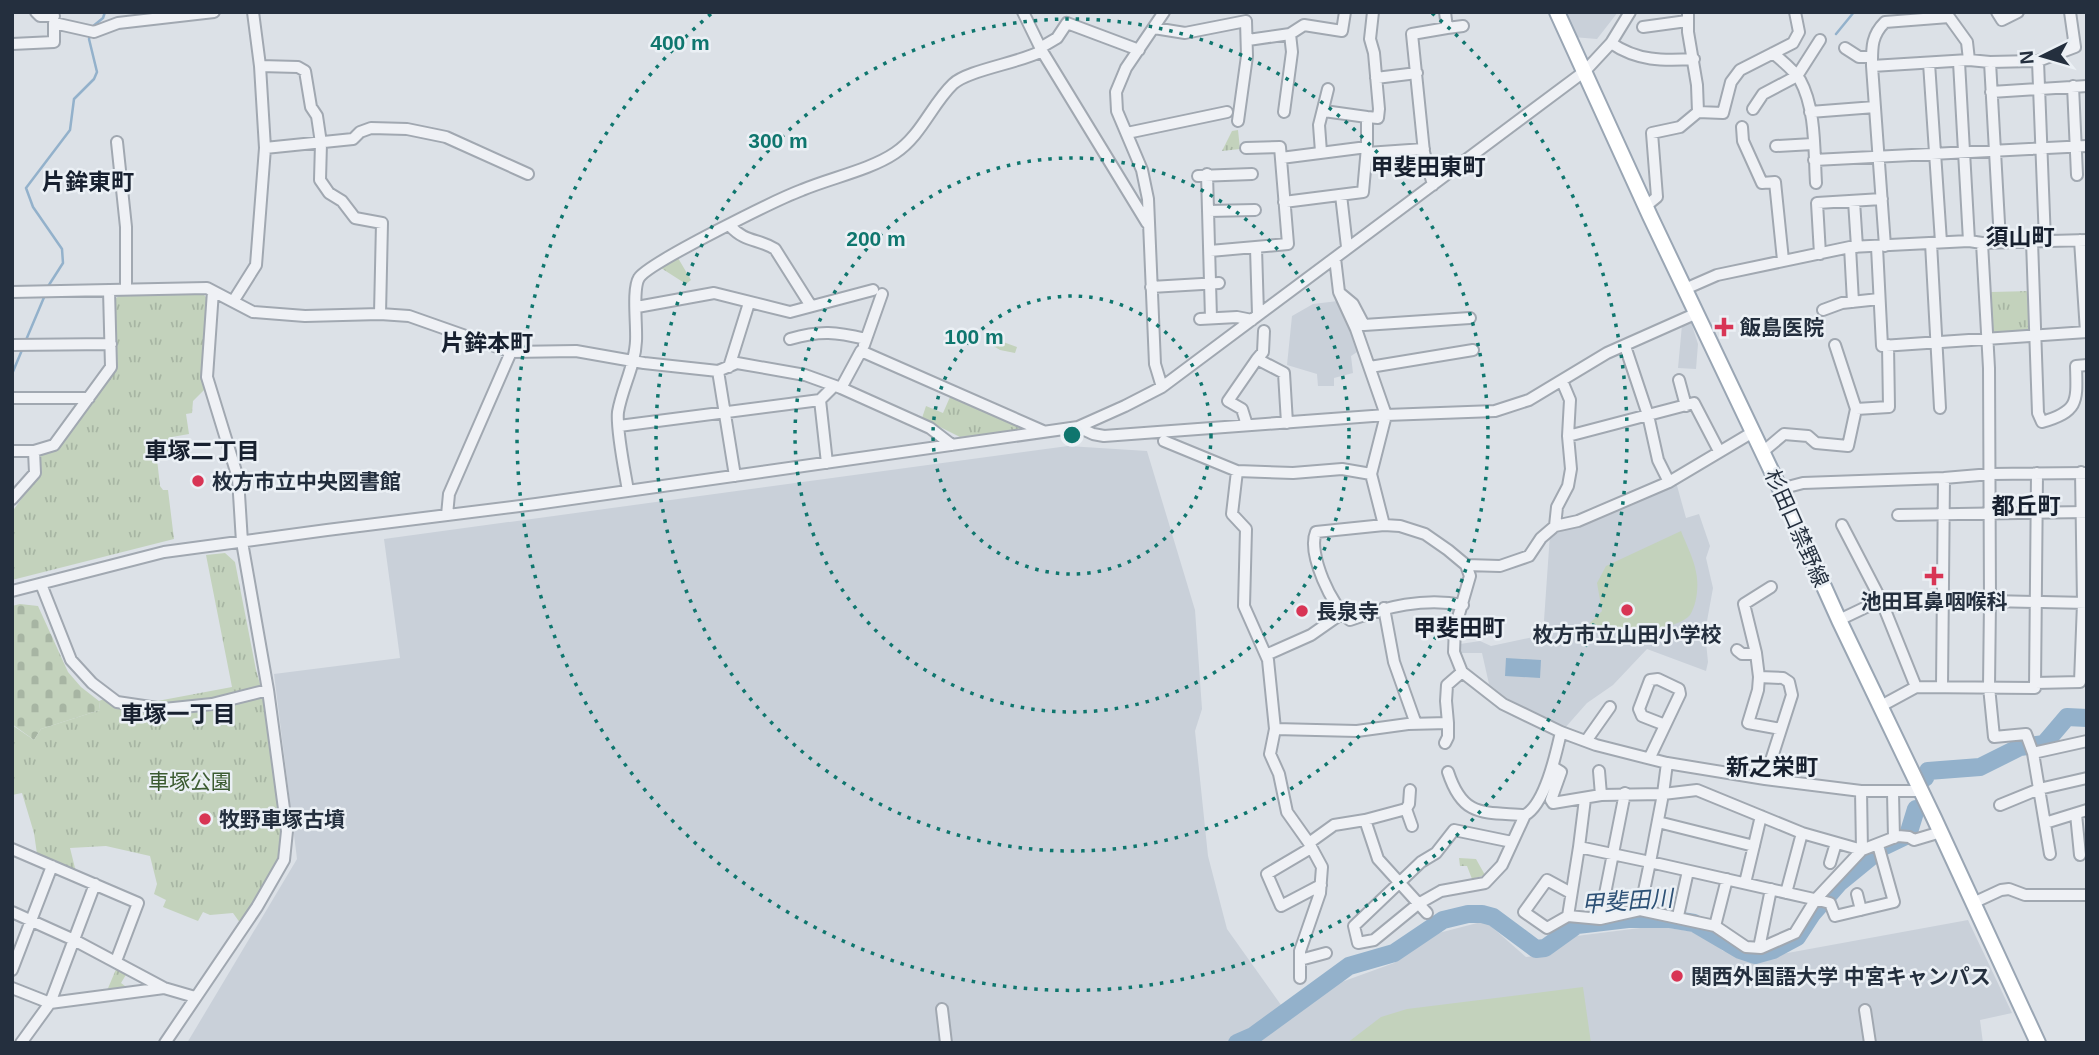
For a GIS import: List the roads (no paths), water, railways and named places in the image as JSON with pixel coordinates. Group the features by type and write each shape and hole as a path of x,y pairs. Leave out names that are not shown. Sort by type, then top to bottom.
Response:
{"main road":[{"name":"杉田口禁野線","path":"1557,12 2038,1043"}],"street":[{"path":"36,12 40,16 54,17 89,31 118,23 214,12"},
{"path":"234,300 256,265 265,148 260,66 253,12"},
{"path":"1023,12 1041,49 1147,223 1151,236 1150,287 1155,364 1162,387"},
{"path":"1030,28 1032,12"},
{"path":"1147,223 1148,198 1142,170 1117,111 1116,92 1126,68 1164,12"},
{"path":"1248,40 1290,34 1304,25 1342,31 1345,12"},
{"path":"1324,111 1378,118 1370,39 1373,12"},
{"path":"1446,12 1447,28"},
{"path":"12,591 164,552 628,491 1078,426 1162,387 1585,71 1611,43 1630,12"},
{"path":"1646,206 1657,197 1652,133 1680,127 1698,112 1723,113 1731,82 1740,70 1793,43 1798,35 1795,12"},
{"path":"1997,12 2002,20 2018,12"},
{"path":"1845,48 1872,62 2038,61 2075,47 2070,12"},
{"path":"1685,289 1717,275 1854,247 1881,246 1969,241 1982,243 2083,240 2086,332 1882,346 1879,299 1881,246 1882,199 1871,46 1875,32 1885,22 1921,15 1952,15 1967,42 1964,61 1964,153 1969,241"},
{"path":"12,44 54,42 54,17"},
{"path":"1154,28 1185,33 1246,17 1248,40 1238,121"},
{"path":"1643,27 1687,17 1694,59 1698,112"},
{"path":"628,491 618,413 634,362 637,307 634,289 640,276 666,258 801,190 837,179 895,153 918,131 953,84 964,77 1030,58 1057,38 1067,23 1139,50"},
{"path":"1433,185 1424,149 1412,34 1463,26"},
{"path":"1284,112 1285,75 1292,52 1290,34"},
{"path":"1753,109 1763,94 1797,76 1820,40"},
{"path":"1611,43 1627,54 1667,61 1694,59"},
{"path":"1773,52 1797,76 1806,96 1810,111 1816,183"},
{"path":"2038,61 2045,241"},
{"path":"1990,62 2000,241"},
{"path":"1929,63 1935,154 1940,408"},
{"path":"260,66 298,67 305,71 321,143 320,180 329,193 341,201 355,218 382,223 380,314"},
{"path":"1376,78 1417,73"},
{"path":"2073,86 2081,146 2077,175"},
{"path":"1991,92 2087,86"},
{"path":"1321,152 1320,125 1328,89"},
{"path":"1810,111 1875,107"},
{"path":"1127,133 1227,112"},
{"path":"1284,202 1363,192 1367,117"},
{"path":"1742,127 1743,141 1762,183 1775,182 1783,260"},
{"path":"265,148 353,139 360,132 371,128 407,129 446,137 528,174"},
{"path":"117,142 125,227 126,290"},
{"path":"1776,146 1813,144"},
{"path":"1814,160 2081,146"},
{"path":"1210,251 1287,244 1280,147 1246,148"},
{"path":"1281,158 1321,152 1424,149"},
{"path":"1252,174 1202,175 1215,283 1206,319 1255,317"},
{"path":"1341,195 1347,247"},
{"path":"1820,254 1817,203 1882,199"},
{"path":"1853,302 1854,201"},
{"path":"1208,211 1255,210"},
{"path":"730,226 741,238 775,249 811,306"},
{"path":"2032,241 2038,413 2042,422 2069,411 2077,400 2076,366 2087,365"},
{"path":"1982,243 1988,340 1991,474 1989,687 1994,737 2026,734 2032,749 2050,854"},
{"path":"1255,317 1256,248"},
{"path":"1335,258 1339,292 1386,415 1371,474 1384,525"},
{"path":"1150,287 1215,283"},
{"path":"12,292 207,288 253,312 305,316 409,316 511,352 576,351 634,362 723,369 737,363 805,375 838,387 930,428 952,444"},
{"path":"12,451 34,451 54,445 111,367 109,290"},
{"path":"164,1043 257,907 284,860 287,831 268,690 242,542 238,478 207,377 213,291"},
{"path":"619,426 820,400 838,387 861,351 877,292 790,312 714,293 637,307"},
{"path":"1339,292 1353,304 1364,325 1470,318"},
{"path":"1823,310 1879,299"},
{"path":"735,476 723,412 723,369 749,303"},
{"path":"1078,426 1104,436 1164,436 1247,425 1386,415 1495,411 1529,400 1606,353 1697,313"},
{"path":"790,339 814,332 833,331 866,339"},
{"path":"1247,425 1242,409 1228,401 1263,352 1264,331"},
{"path":"12,345 111,344"},
{"path":"1625,345 1648,415 1657,457 1669,482"},
{"path":"1762,450 1784,434 1808,436 1816,443 1848,446 1856,409 1835,345"},
{"path":"1856,409 1889,407 1888,345"},
{"path":"1370,368 1473,350"},
{"path":"861,351 957,396 1042,431"},
{"path":"447,515 449,494 511,352"},
{"path":"1257,359 1284,373 1287,423"},
{"path":"1679,380 1686,406"},
{"path":"1555,526 1557,506 1568,486 1571,469 1568,436 1570,400 1563,381"},
{"path":"12,398 89,398"},
{"path":"820,400 827,463"},
{"path":"1568,436 1694,403 1719,451"},
{"path":"1465,565 1500,566 1529,556 1541,538 1555,526 1578,521 1669,482 1753,432"},
{"path":"1164,436 1237,471 1293,473 1342,469 1371,474"},
{"path":"12,499 35,473 34,451"},
{"path":"1237,471 1232,514 1247,529 1244,606 1266,655 1275,729 1270,754 1279,774 1287,812 1322,867 1320,893 1300,951 1300,978"},
{"path":"1780,489 1803,483 2084,472 2085,603 2080,682 2035,682"},
{"path":"1881,706 1916,687 2035,688 2037,473"},
{"path":"1942,687 1946,514 1944,478"},
{"path":"1898,515 2084,512"},
{"path":"1463,605 1440,601 1384,608 1349,620 1341,614 1320,571 1313,539 1316,532 1384,525 1400,526 1425,534 1465,565 1471,576 1463,605 1455,628 1454,652 1462,672 1503,705 1561,732 1667,763 1861,791 1921,791"},
{"path":"1842,525 1881,600 1916,687"},
{"path":"41,584 71,660 92,683 117,702 164,709 212,704 268,690"},
{"path":"1771,587 1739,606 1756,654 1759,677 1748,723 1781,729"},
{"path":"1839,620 1881,600 2085,603"},
{"path":"1384,608 1394,662 1416,724"},
{"path":"1266,655 1311,635 1341,614"},
{"path":"1737,650 1742,654 1756,654"},
{"path":"1445,743 1448,737 1447,685 1462,672"},
{"path":"1759,677 1783,678 1789,682 1791,695 1765,779"},
{"path":"1650,757 1680,694 1679,689 1658,679 1650,680 1639,709 1642,716 1665,725"},
{"path":"1586,741 1610,707"},
{"path":"1275,729 1357,731 1448,723"},
{"path":"1448,772 1461,801 1479,812 1525,815 1533,811 1553,767 1561,732"},
{"path":"2032,749 2087,741"},
{"path":"1640,910 1667,763"},
{"path":"1553,767 1562,772 1551,800 1553,803 1601,795 1663,794 1696,790 1802,833 1862,850 1879,847 1900,837 1914,841 1941,832"},
{"path":"1599,771 1601,795"},
{"path":"2000,806 2039,789 2087,778"},
{"path":"1321,885 1281,906 1267,874 1334,825 1406,809 1410,790"},
{"path":"1571,893 1547,880 1524,912 1547,928 1568,916 1600,919 1640,910 1715,926 1746,947 1759,948 1795,933 1862,850 1861,791"},
{"path":"1600,919 1625,793"},
{"path":"1893,793 1900,837"},
{"path":"1568,916 1585,799"},
{"path":"1406,809 1412,825"},
{"path":"2045,823 2081,812 2080,855"},
{"path":"1512,842 1454,830 1436,853 1421,862 1354,926 1358,947 1374,940 1418,904 1441,891 1485,883 1502,865 1525,815"},
{"path":"1745,883 1761,816"},
{"path":"1365,820 1378,859 1427,913"},
{"path":"1658,822 1754,846"},
{"path":"1786,893 1802,833"},
{"path":"1830,863 1836,843"},
{"path":"1579,847 1821,901 1835,916 1894,902 1879,847"},
{"path":"12,849 138,903 116,961"},
{"path":"12,970 52,866"},
{"path":"1678,916 1688,871"},
{"path":"1715,926 1727,879"},
{"path":"21,1043 50,1003 95,884"},
{"path":"1759,948 1771,889"},
{"path":"1973,903 2001,890 2025,895 2087,895"},
{"path":"1857,894 1861,910"},
{"path":"12,912 116,961 164,988 195,997"},
{"path":"1300,960 1326,953"},
{"path":"12,988 50,1003 164,988"},
{"path":"942,1009 946,1043"},
{"path":"1865,1010 1870,1043"}],"water":[{"path":"1506,658 1541,660 1540,678 1505,676"}],"waterway":[{"path":"92,27 103,18 105,12"},
{"path":"1836,34 1854,12"},
{"path":"47,288 63,263 62,249 33,207 26,188 70,130 74,99 94,79 97,72 90,34"},
{"path":"26,340 45,295"},
{"path":"12,374 22,350"},
{"name":"甲斐田川","path":"1925,778 1928,771 1980,767 2020,747 2044,744 2067,717 2087,718"},
{"name":"甲斐田川","path":"1237,1043 1253,1036 1349,966 1394,953 1443,920 1468,914 1493,917 1536,949 1545,948 1577,925 1628,919 1670,919 1694,923 1740,950 1755,955 1773,950 1797,937 1812,914 1839,883 1883,847 1908,835 1916,809"}],"place":[{"name":"飯島医院","path":"1724,327"},
{"name":"枚方市立中央図書館","path":"198,481"},
{"name":"池田耳鼻咽喉科","path":"1934,576"},
{"name":"枚方市立山田小学校","path":"1627,610"},
{"name":"長泉寺","path":"1302,611"},
{"name":"牧野車塚古墳","path":"205,819"},
{"name":"関西外国語大学 中宮キャンパス","path":"1677,976"}],"district":[{"name":"甲斐田東町","path":"1428,167"},
{"name":"片鉾東町","path":"88,182"},
{"name":"須山町","path":"2020,237"},
{"name":"片鉾本町","path":"487,343"},
{"name":"車塚二丁目","path":"202,451"},
{"name":"都丘町","path":"2026,506"},
{"name":"甲斐田町","path":"1459,628"},
{"name":"車塚一丁目","path":"178,714"},
{"name":"新之栄町","path":"1772,767"}],"park label":[{"name":"車塚公園","path":"190,781"}]}
